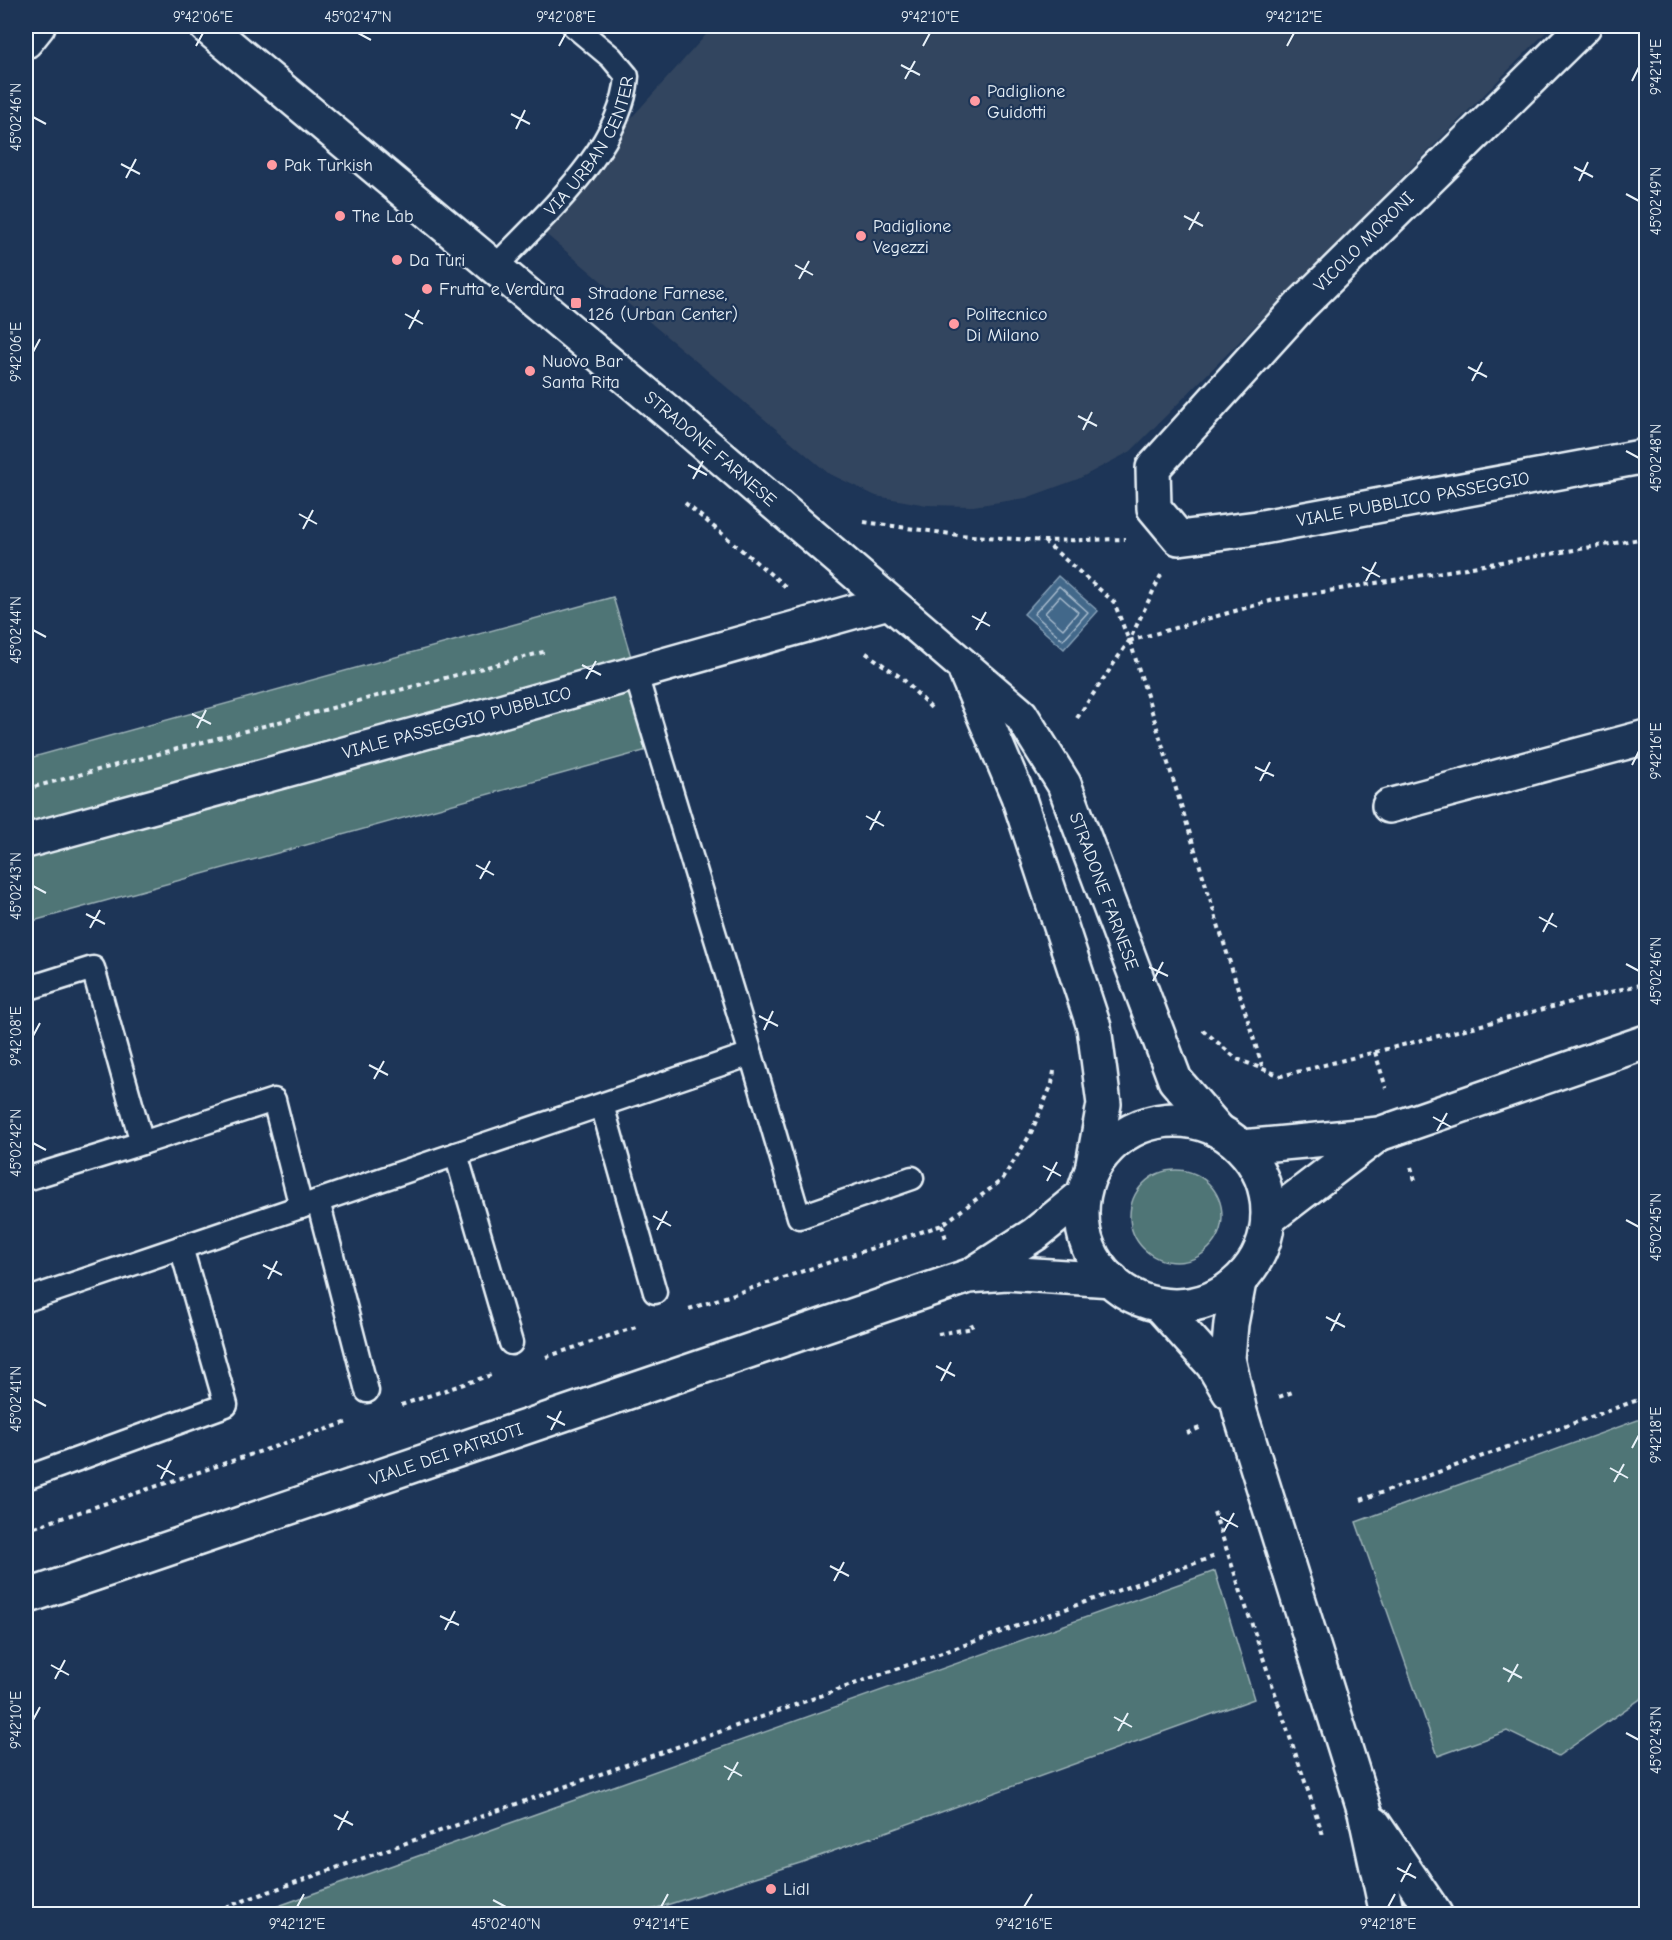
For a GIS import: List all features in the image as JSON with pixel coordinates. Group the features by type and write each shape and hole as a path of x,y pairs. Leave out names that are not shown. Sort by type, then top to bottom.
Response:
{"street":[{"path":"26,41 38,26"},
{"name":"STRADONE FARNESE","path":"206,26 495,267 1021,715 1064,784 1175,1080 1231,1139"},
{"name":"VICOLO MORONI","path":"1179,538 1154,508 1153,468 1300,306 1584,26"},
{"name":"VIALE PUBBLICO PASSEGGIO","path":"1179,538 1263,526 1647,456"},
{"name":"VIALE PASSEGGIO PUBBLICO","path":"26,841 636,675 888,602"},
{"name":"STRADONE FARNESE","path":"964,668 1018,796 1094,1027 1104,1104 1088,1183"},
{"path":"1389,806 1647,737"},
{"path":"1231,1139 1379,1134 1647,1042"},
{"path":"1182,1118 1231,1139 1258,1168 1268,1197 1268,1219 1258,1258 1239,1282 1213,1299 1182,1307 1159,1305 1123,1291 1100,1270 1086,1243 1081,1212 1088,1183 1101,1155 1123,1134 1151,1121 1182,1118"},
{"path":"1268,1219 1379,1134"},
{"name":"VIALE DEI PATRIOTI","path":"26,1597 969,1276 1035,1234 1088,1183"},
{"name":"VIALE DEI PATRIOTI","path":"969,1276 1006,1273 1112,1280"},
{"path":"1239,1282 1231,1324 1228,1358 1240,1412 1365,1812 1387,1914"},
{"path":"1159,1305 1213,1365 1240,1412"},
{"path":"1365,1812 1435,1914"}],"lane":[{"name":"VIA URBAN CENTER","path":"495,267 597,157 614,128 626,96 627,76 611,57 574,26"},
{"path":"636,675 799,1216 912,1178"},
{"path":"26,989 93,968 142,1143"},
{"path":"26,1300 752,1054"},
{"path":"26,1179 274,1100 310,1204 368,1390"},
{"path":"602,1105 655,1292"},
{"path":"456,1154 511,1343"},
{"path":"26,1478 226,1405 181,1247"}],"path":[{"path":"685,503 826,621 902,678 938,715"},
{"path":"860,522 958,535 1044,541 1179,538 1129,641 1077,718"},
{"path":"1129,641 1274,600 1647,538"},
{"path":"1044,541 1114,602 1129,641 1263,1069"},
{"path":"26,789 554,649"},
{"path":"1198,1023 1237,1059 1281,1076 1647,983"},
{"path":"683,1311 942,1225 1002,1180 1030,1135 1052,1084 1056,1061"},
{"path":"536,1360 649,1322"},
{"path":"399,1405 501,1371"},
{"path":"1361,1500 1647,1397"},
{"path":"26,1530 354,1420"},
{"path":"1215,1512 1327,1847"},
{"path":"181,1914 223,1908 1215,1556"}],"shaded area":[{"name":"Politecnico Di Milano","path":"714,26 1552,26 1131,451 1078,479 1026,498 973,506 927,505 876,496 828,473 535,225"}],"green space":[{"path":"613,597 658,747 26,923 26,759"},
{"path":"1176,1170 1193,1174 1208,1184 1218,1199 1222,1216 1218,1233 1208,1248 1193,1258 1176,1262 1159,1258 1144,1248 1134,1233 1130,1216 1134,1199 1144,1184 1159,1174"},
{"path":"1646,1417 1646,1695 1558,1756 1507,1731 1438,1756 1356,1522"},
{"path":"1215,1571 1254,1699 800,1863 638,1914 256,1914"}],"water":[{"path":"1058,576 1098,611 1064,649 1024,614"}],"place":[{"name":"Padiglione Guidotti","path":"975,101"},
{"name":"Pak Turkish","path":"272,165"},
{"name":"The Lab","path":"340,216"},
{"name":"Padiglione Vegezzi","path":"861,236"},
{"name":"Da Turi","path":"397,260"},
{"name":"Frutta e Verdura","path":"427,289"},
{"name":"Stradone Farnese, 126 (Urban Center)","path":"576,303"},
{"name":"Politecnico Di Milano","path":"954,324"},
{"name":"Nuovo Bar Santa Rita","path":"530,371"},
{"name":"Lidl","path":"771,1889"}]}
